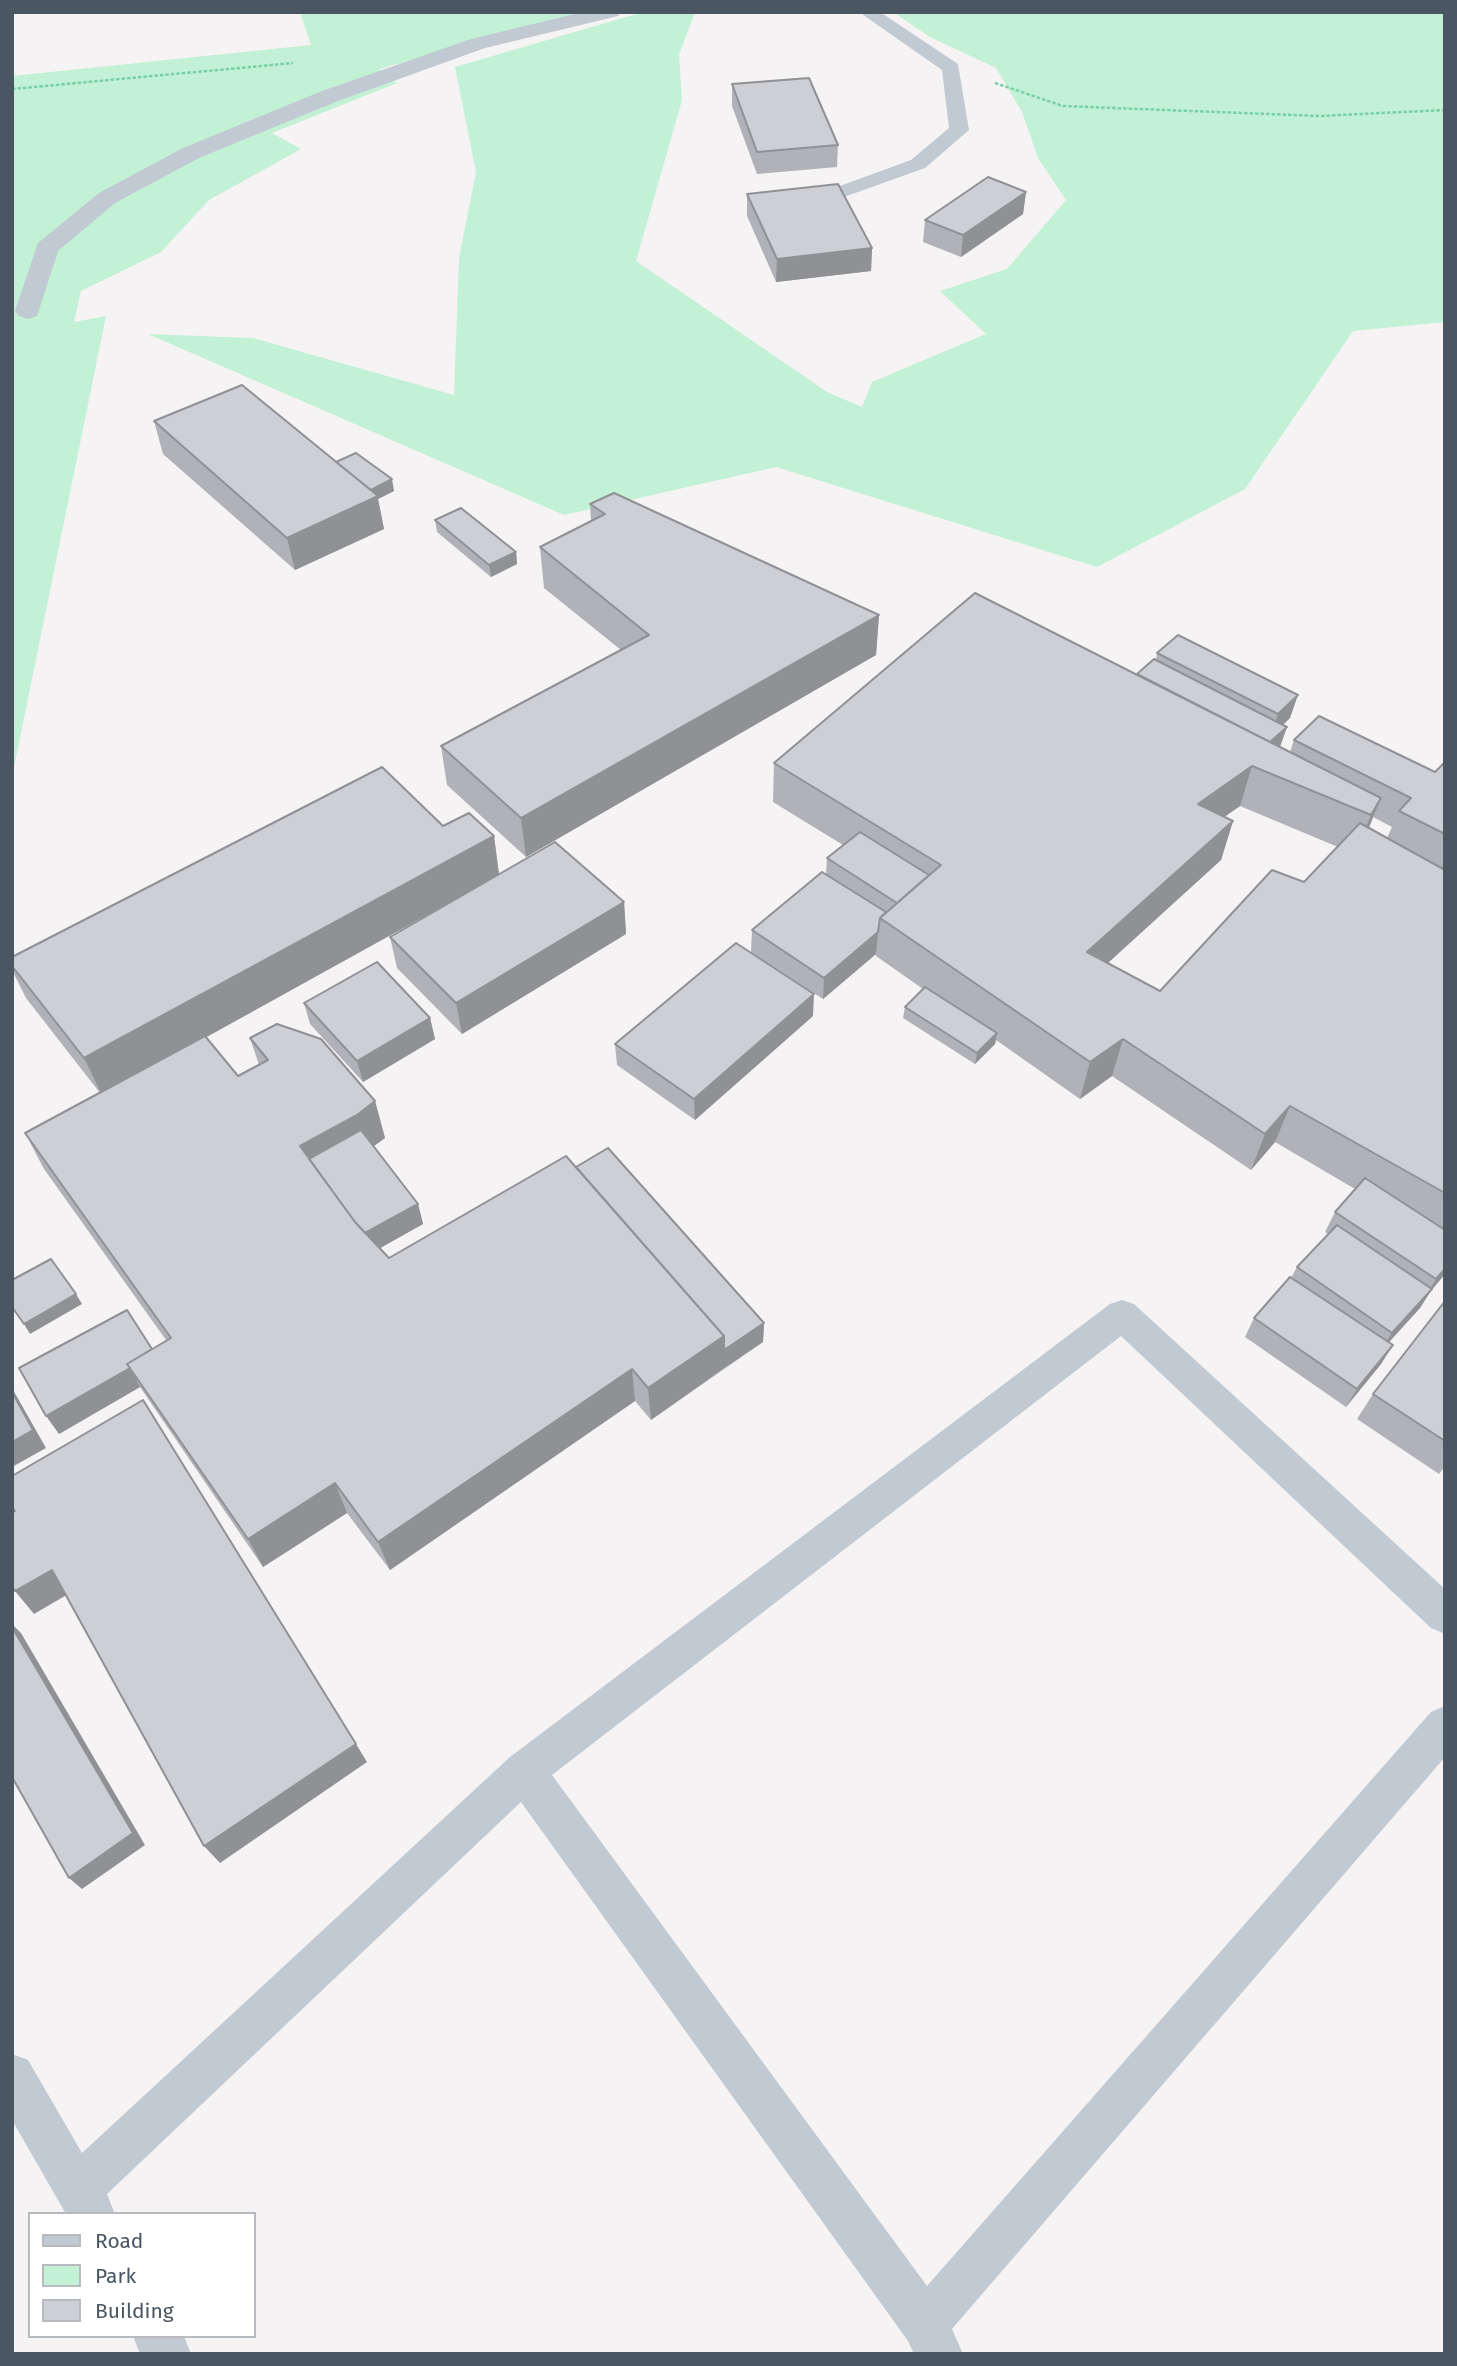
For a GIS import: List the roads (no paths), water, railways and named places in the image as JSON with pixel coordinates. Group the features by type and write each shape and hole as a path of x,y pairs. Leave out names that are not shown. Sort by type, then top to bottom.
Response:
{"street":[{"path":"28,311 47,248 107,198 191,153 330,96 478,43 611,12"}],"lane":[{"path":"844,191 918,164 959,130 951,68 868,12"},
{"path":"12,2076 86,2201 524,1771 1122,1315 1445,1615"},
{"path":"524,1771 932,2339 1445,1726"},
{"path":"159,2338 167,2354"}]}
